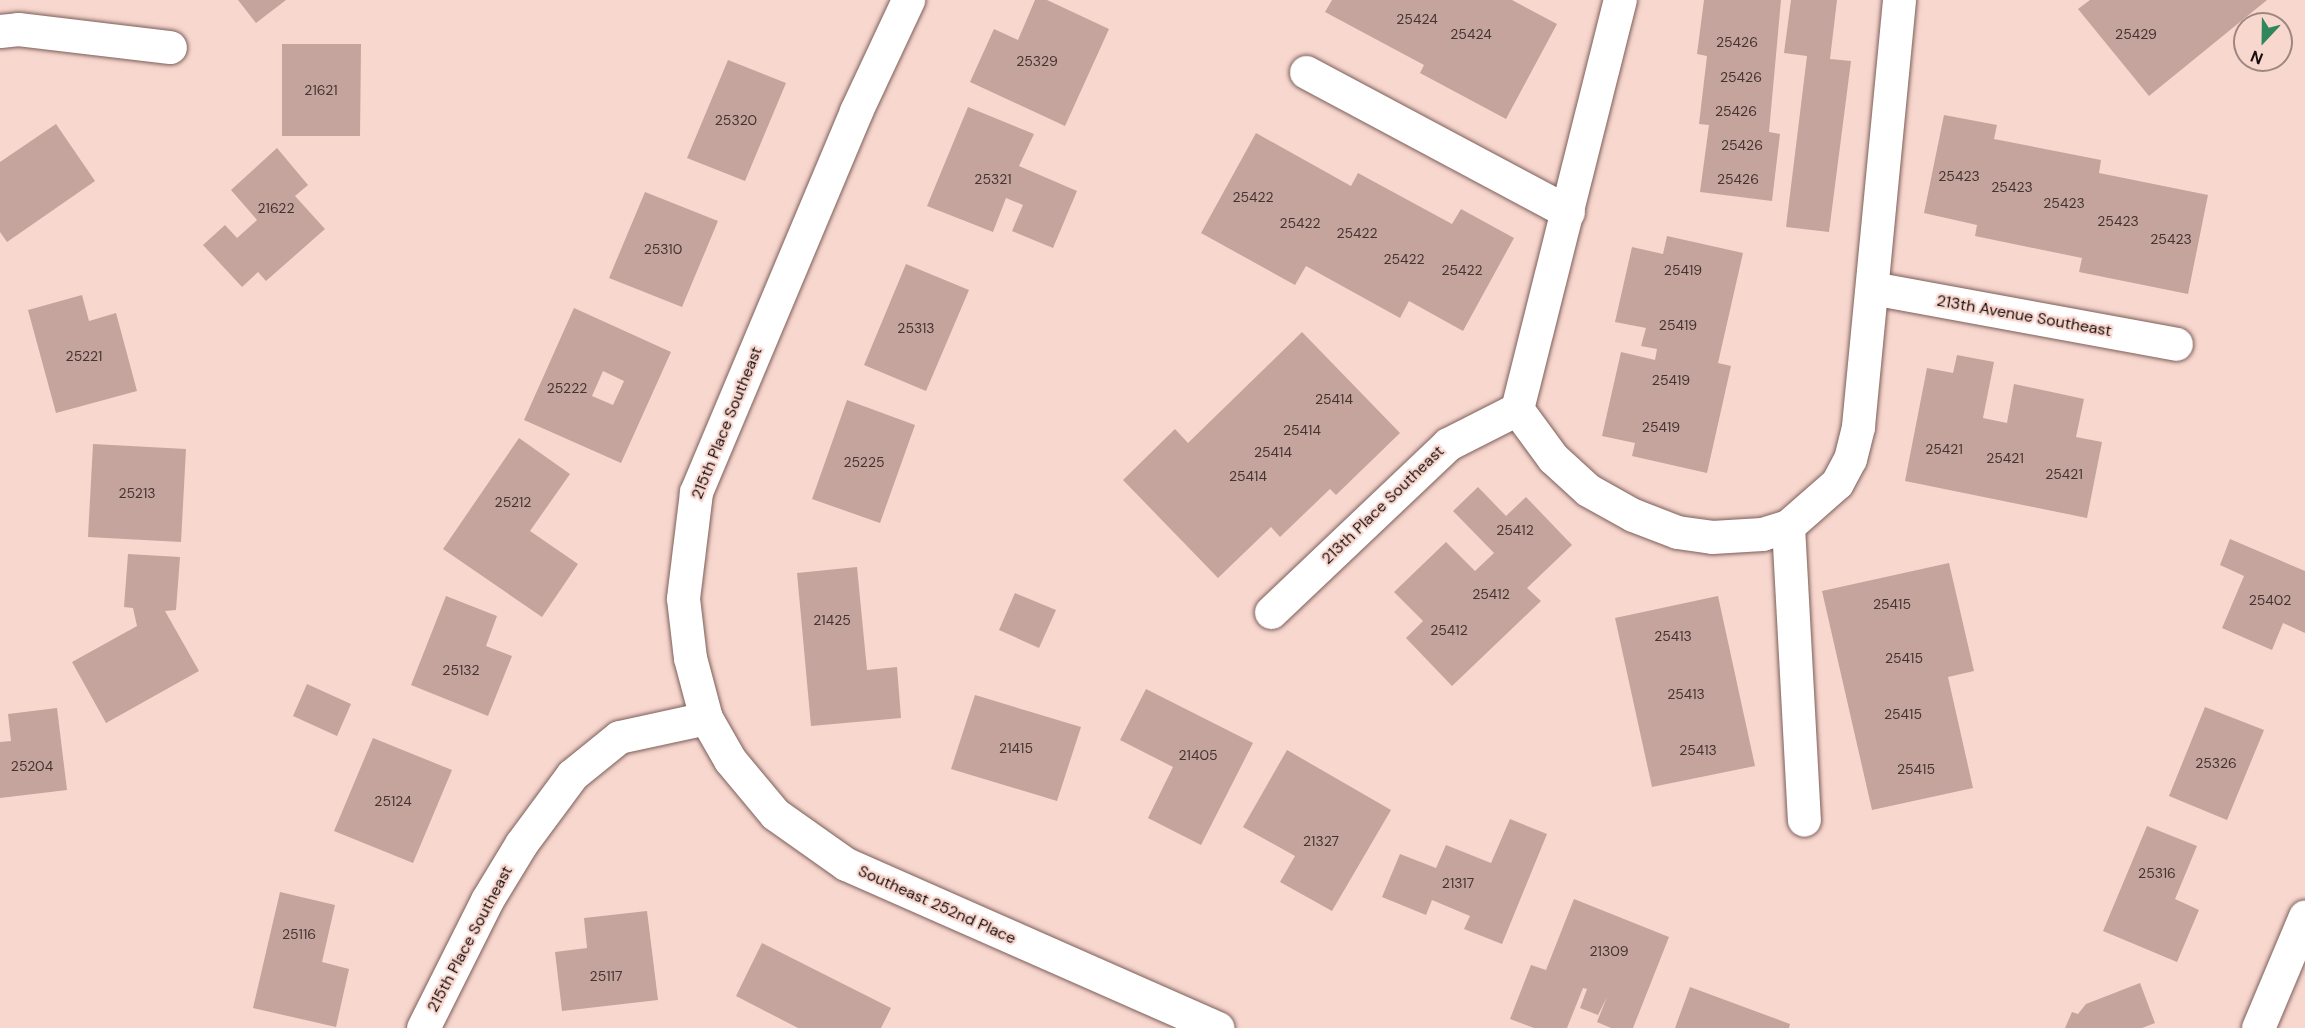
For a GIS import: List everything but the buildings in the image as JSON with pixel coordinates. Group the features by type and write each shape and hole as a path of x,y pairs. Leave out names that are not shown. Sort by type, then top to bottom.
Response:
{"street":[{"name":"215th Place Southeast","path":"423,1028 487,900 521,844 572,775 619,737 706,718 690,658 683,598 696,492 856,111 908,0"},
{"path":"1620,0 1517,409 1553,458 1588,490 1633,515 1677,532 1712,537 1762,534 1788,526 1837,483 1850,459 1858,426 1899,0"},
{"path":"0,31 18,29 170,47"},
{"path":"1306,72 1568,212"},
{"name":"213th Avenue Southeast","path":"1872,288 2176,344"},
{"name":"213th Place Southeast","path":"1271,612 1448,444 1517,409"},
{"path":"1788,526 1804,820"},
{"name":"Southeast 252nd Place","path":"706,718 730,760 775,814 846,864 1216,1028"},
{"path":"2258,1028 2305,916"}]}
